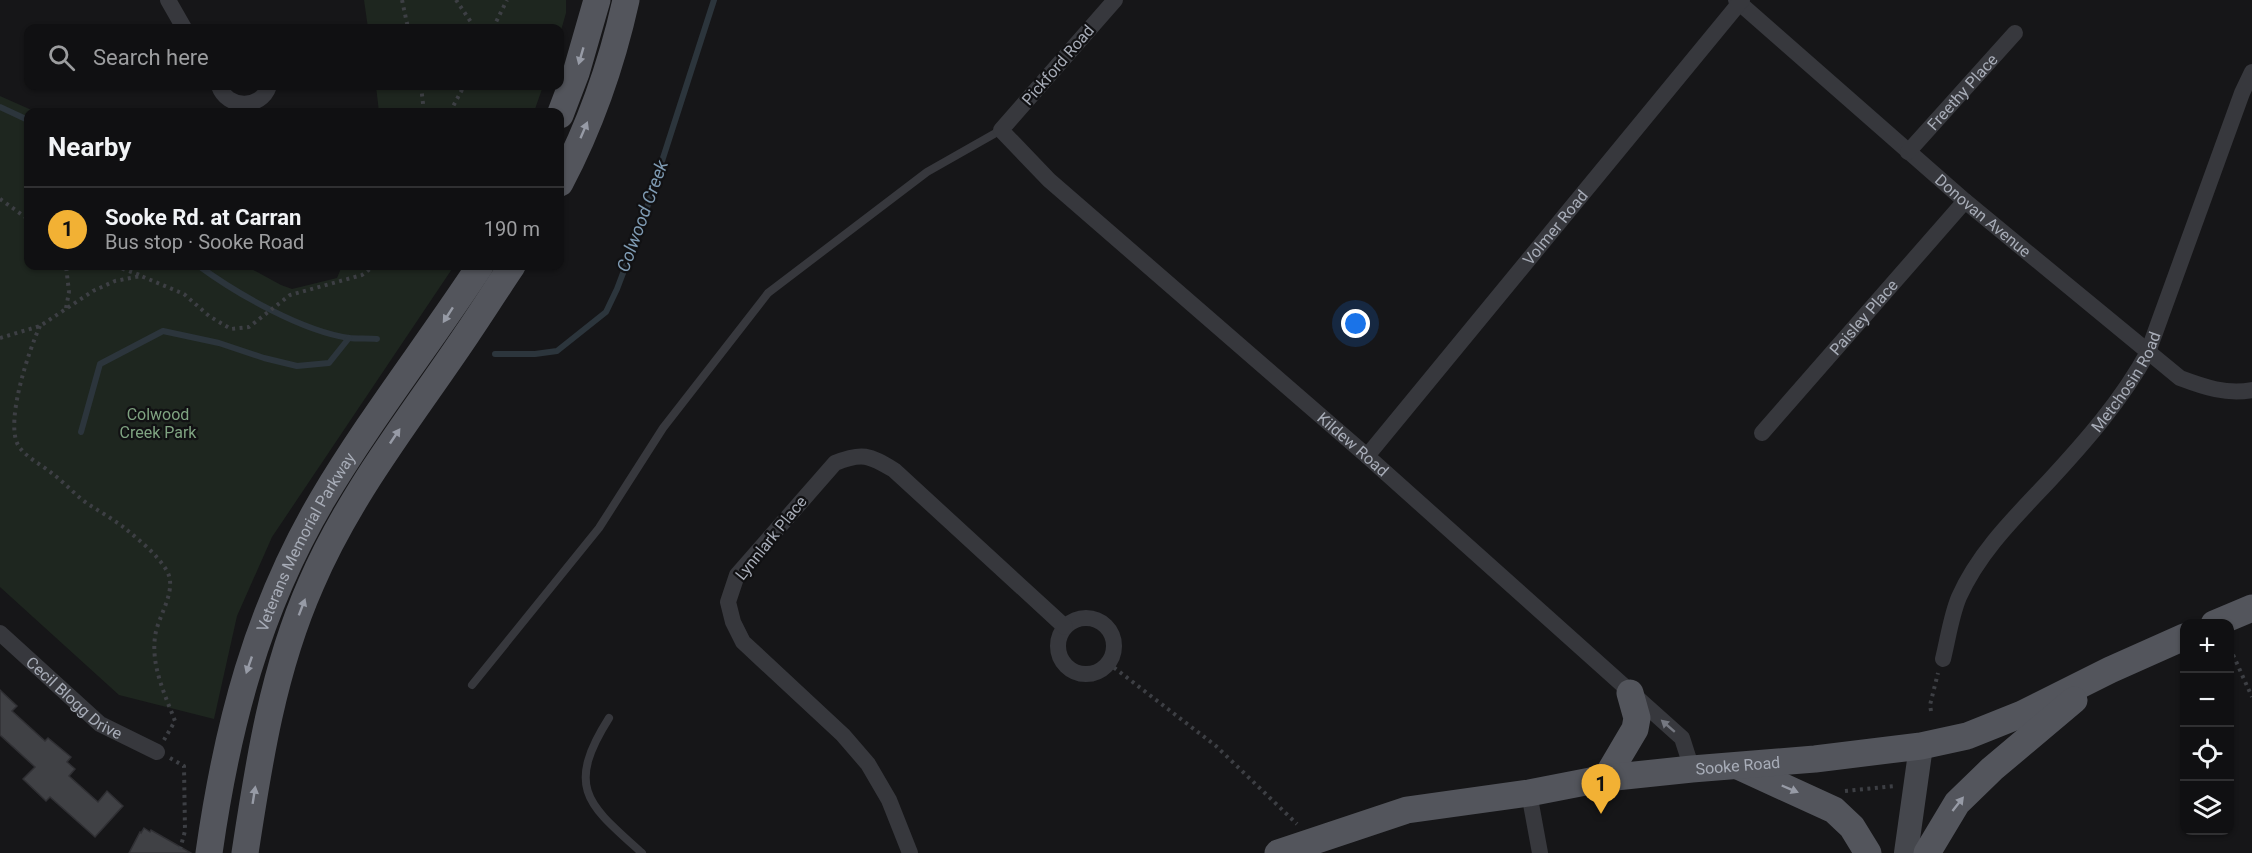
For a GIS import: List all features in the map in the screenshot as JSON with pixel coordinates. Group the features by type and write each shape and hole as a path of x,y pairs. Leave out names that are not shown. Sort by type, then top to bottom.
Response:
{"main road":[{"path":"562,108 576,74 597,0"},
{"path":"564,174 597,99 620,27 626,0"},
{"name":"Veterans Memorial Parkway","path":"209,853 219,785 244,678 268,612 294,555 321,502 348,458 437,332 477,270"},
{"name":"Veterans Memorial Parkway","path":"245,853 261,750 274,690 310,585 359,491 509,270"},
{"path":"2226,619 2252,608"},
{"name":"Sooke Road","path":"1278,853 1407,810 1529,793 1606,778 1815,759 1921,746 1967,736 2022,714 2110,670 2180,639"},
{"path":"1927,853 1957,803 1992,769 2110,670"},
{"path":"1606,778 1635,729 1637,718 1630,693"},
{"path":"1906,853 1921,746"},
{"path":"1737,765 1834,810 1852,827 1868,853"}],"street":[{"path":"168,0 182,24"},
{"name":"Pickford Road","path":"1001,130 1115,0"},
{"name":"Donovan Avenue","path":"1739,1 1965,201 2180,378 2214,390 2241,392 2252,390"},
{"name":"Volmer Road","path":"1367,456 1739,1"},
{"name":"Freethy Place","path":"1908,152 2015,33"},
{"name":"Metchosin Road","path":"1943,659 1958,598 1979,561 2005,528 2095,428 2131,383 2148,352 2242,93 2252,72"},
{"path":"222,90 227,98 238,104 250,104 261,99 267,90"},
{"name":"Kildew Road","path":"1001,130 1049,180 1367,456 1682,738 1692,769"},
{"name":"Paisley Place","path":"1762,433 1965,201"},
{"name":"Lynnlark Place","path":"910,853 889,800 868,764 843,735 743,642 733,622 728,602 737,575 835,463 855,455 872,457 894,470 1065,627"},
{"path":"1087,618 1099,621 1108,629 1113,640 1114,652 1108,663 1098,671 1086,674 1073,671 1064,663 1058,651 1059,639 1065,627 1075,620 1087,618"},
{"name":"Cecil Blogg Drive","path":"0,633 100,724 157,752"},
{"path":"1529,793 1540,853"}],"lane":[{"path":"472,685 599,528 663,428 768,293 927,172 1001,130"},
{"path":"609,718 590,752 586,766 586,789 599,814 642,853"}],"path":[{"path":"402,0 407,24"},
{"path":"456,0 472,24"},
{"path":"495,24 507,0"},
{"path":"421,90 424,108"},
{"path":"452,108 462,90"},
{"path":"0,199 24,216"},
{"path":"66,270 69,291 66,309"},
{"path":"125,270 183,294 209,316 231,329 249,327 290,295 362,275 369,270"},
{"path":"0,338 40,326 93,291 115,281 141,276"},
{"path":"40,326 31,347 18,397 15,438 18,446 86,503 111,518 135,537 160,561 171,581 157,625 154,646 162,684 175,721 157,752 184,766 185,831 179,853"},
{"path":"1931,711 1934,686 1943,659"},
{"path":"2234,659 2252,697"},
{"path":"1108,663 1216,746 1314,841"},
{"path":"1842,791 1895,786"}],"green space":[{"path":"364,0 566,0 563,24 367,24"},
{"path":"376,90 542,90 535,108 379,108"},
{"name":"Colwood Creek Park","path":"0,96 27,108 24,108 24,270 253,270 292,289 337,278 340,270 451,270 272,537 237,616 214,719 119,695 0,587"}],"building":[{"path":"0,690 17,706 12,711 45,741 48,738 71,757 67,762 75,769 69,776 98,802 107,791 123,806 95,837 50,797 46,801 23,779 35,767 0,735"},
{"path":"144,828 150,832 151,830 191,853 129,853"}],"waterway":[{"name":"Colwood Creek","path":"495,354 535,354 557,351 606,312 642,223 714,0"},
{"name":"Colwood Creek","path":"0,107 24,118"},
{"name":"Colwood Creek","path":"205,270 232,288 291,320 349,338 377,339"},
{"path":"81,432 100,364 163,331 219,343 297,366 329,363 349,338"}],"place":[{"name":"Sooke Rd. at Carran","path":"1601,814"}]}
